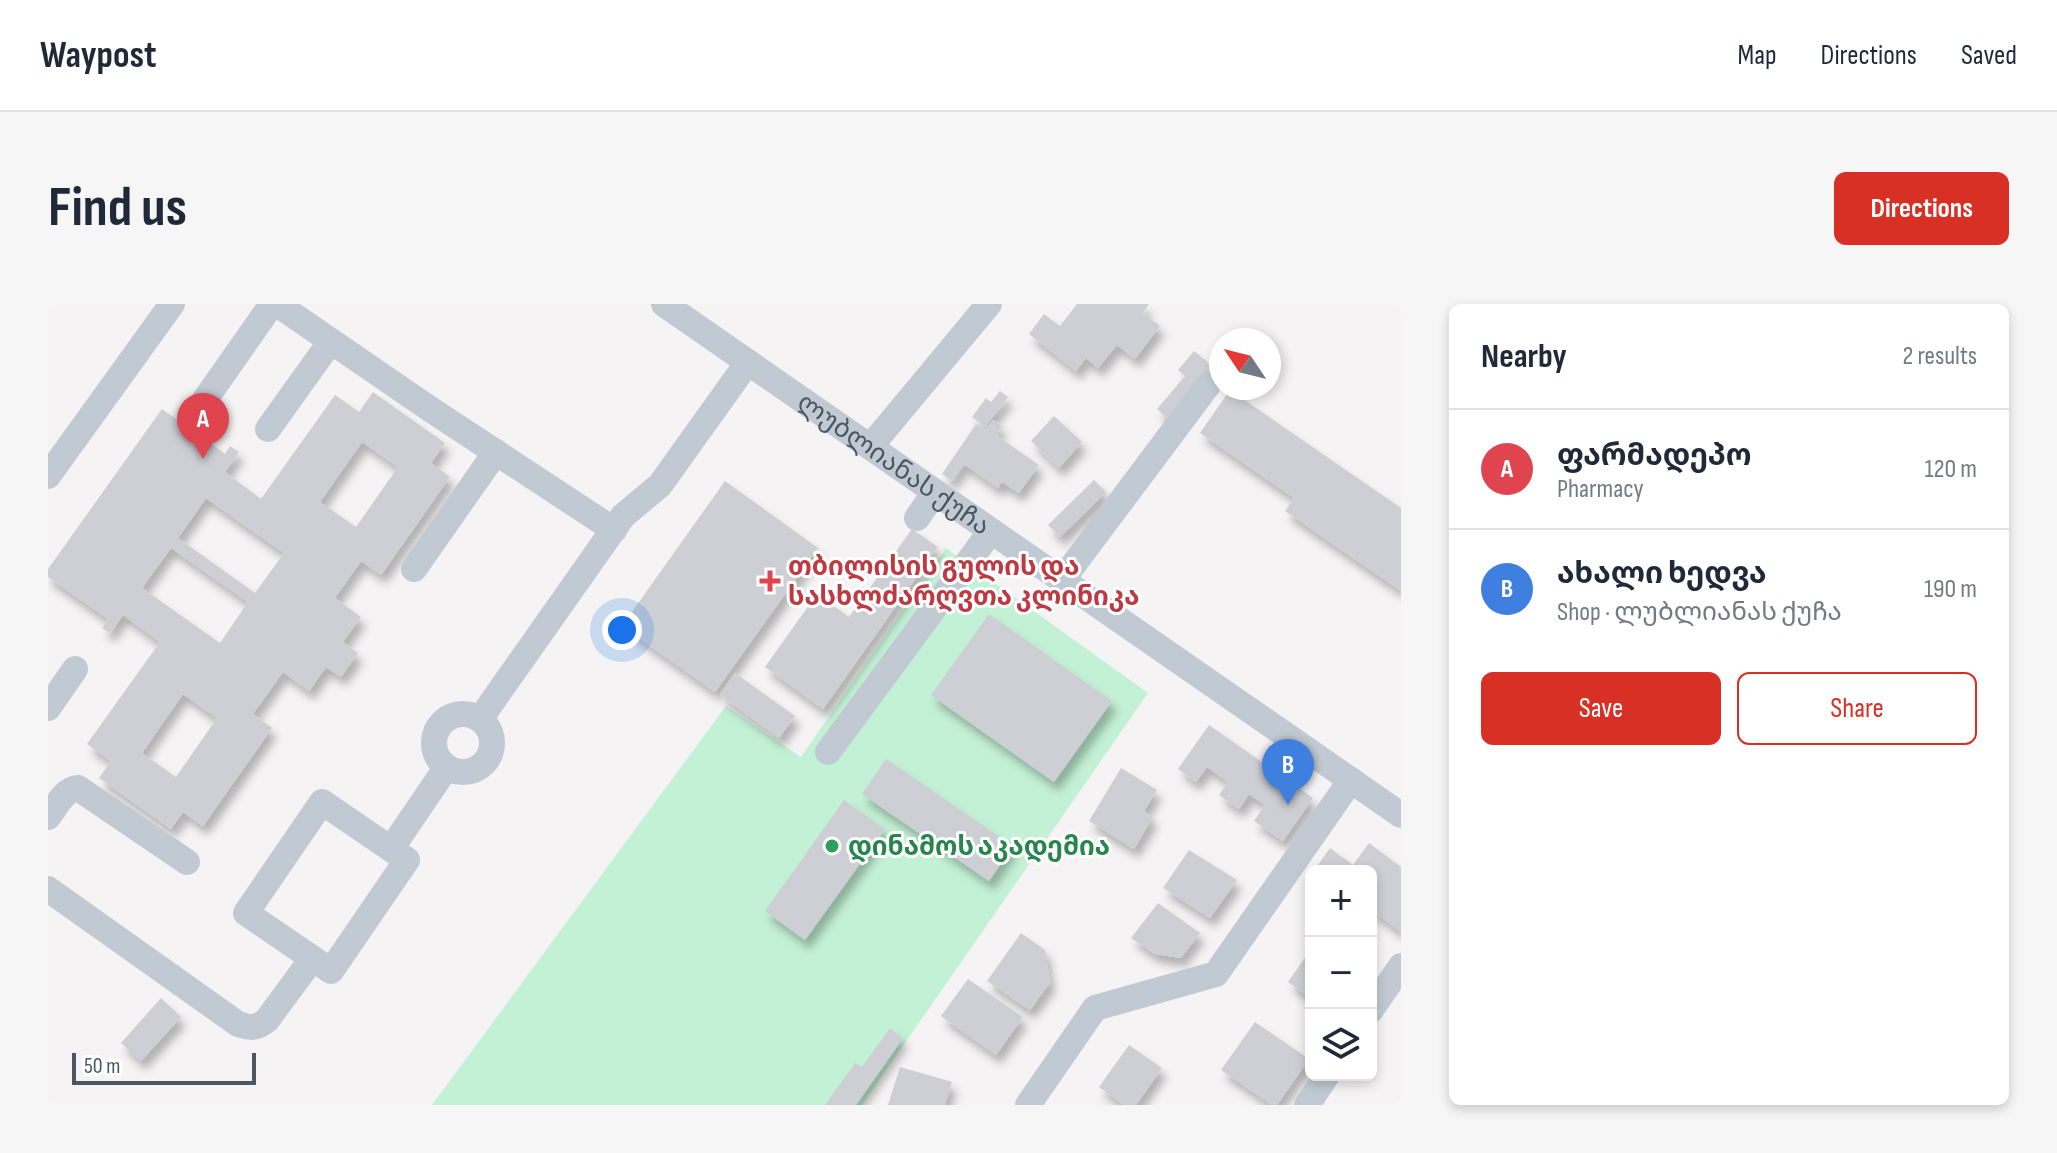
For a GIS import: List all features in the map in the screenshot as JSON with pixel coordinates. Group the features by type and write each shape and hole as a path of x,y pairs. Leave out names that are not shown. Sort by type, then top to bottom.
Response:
{"street":[{"path":"48,476 172,304"},
{"path":"204,401 275,304 614,530"},
{"name":"ლუბლიანას ქუჩა","path":"664,304 1401,815"},
{"path":"870,447 989,304"},
{"path":"268,429 331,341"},
{"path":"480,719 623,516 660,485 748,362"},
{"path":"1062,580 1208,385"},
{"path":"414,569 496,452"},
{"path":"917,518 935,492"},
{"path":"828,752 991,531"},
{"path":"48,708 75,669"},
{"path":"460,714 480,719 492,735 490,755 484,764 466,773 446,768 434,751 436,731 442,722 460,714"},
{"path":"391,849 446,768"},
{"path":"1028,1105 1095,1008 1216,974 1351,780"},
{"path":"48,817 66,793 78,788 187,862"},
{"path":"322,802 407,860 331,971 312,959 246,913 322,802"},
{"path":"48,889 238,1024 251,1028 259,1027 267,1020 312,959"},
{"path":"1372,1009 1401,966"},
{"path":"1307,1105 1323,1081"}],"green space":[{"name":"დინამოს აკადემია","path":"946,548 1148,693 862,1105 432,1105 726,706 801,757"}],"building":[{"path":"1077,304 1149,304 1143,313 1160,326 1135,359 1117,345 1098,368 1086,358 1076,371 1029,334 1044,314 1060,326"},
{"path":"1194,351 1209,363 1209,377 1172,422 1157,409 1185,376 1178,370"},
{"path":"1000,391 1008,397 985,427 972,417 986,398 991,402"},
{"path":"373,392 445,443 431,463 450,477 381,575 361,561 335,598 361,617 343,642 358,653 341,677 326,667 309,691 283,672 253,714 272,728 203,826 183,812 171,829 99,778 111,761 87,744 160,642 123,615 110,633 102,628 108,619 48,577 48,569 162,409 225,454 230,446 239,452 225,472 261,499 335,395 359,412","holes":["362,442 398,467 356,527 320,502","206,498 284,553 255,593 178,538","171,548 248,602 220,643 142,588","183,694 217,718 176,777 142,753"]},
{"path":"1223,400 1244,400 1401,508 1401,591 1285,511 1294,498 1200,433"},
{"path":"1054,416 1082,442 1059,468 1031,441"},
{"path":"993,420 1002,426 996,435 1039,465 1019,493 1002,482 998,488 964,464 952,481 942,474 976,424 985,430"},
{"path":"1094,480 1106,492 1060,537 1048,525"},
{"path":"725,481 818,548 715,692 622,626"},
{"path":"912,529 938,547 823,709 765,667 817,594 849,617"},
{"path":"989,614 1112,701 1054,782 931,695"},
{"path":"735,673 795,716 779,738 720,695"},
{"path":"1209,725 1313,798 1283,841 1254,821 1265,805 1249,794 1239,809 1219,795 1228,782 1207,767 1196,782 1178,769"},
{"path":"886,759 1013,846 989,881 862,794"},
{"path":"1121,768 1157,790 1144,811 1153,817 1134,849 1089,821"},
{"path":"844,800 885,829 805,940 765,911"},
{"path":"1369,843 1401,867 1401,932 1377,914 1377,865 1353,865"},
{"path":"1330,848 1353,865 1318,865"},
{"path":"1189,850 1237,880 1210,918 1163,888"},
{"path":"1158,903 1200,933 1181,958 1155,954 1131,938"},
{"path":"1021,933 1045,950 1050,983 1030,1010 987,981"},
{"path":"1305,958 1305,994 1288,982"},
{"path":"968,979 1023,1017 996,1055 941,1016"},
{"path":"161,998 181,1017 141,1061 121,1043"},
{"path":"1255,1022 1305,1056 1305,1065 1277,1105 1272,1105 1221,1070"},
{"path":"890,1028 903,1038 856,1105 825,1105 855,1063 862,1067"},
{"path":"1129,1045 1162,1068 1136,1105 1124,1105 1099,1087"},
{"path":"900,1067 952,1082 945,1105 888,1105"}],"place":[{"name":"ფარმადეპო","path":"203,459"},
{"name":"თბილისის გულის და სასხლძარღვთა კლინიკა","path":"770,581"},
{"name":"ახალი ხედვა","path":"1288,805"},
{"name":"დინამოს აკადემია","path":"832,846"}]}
